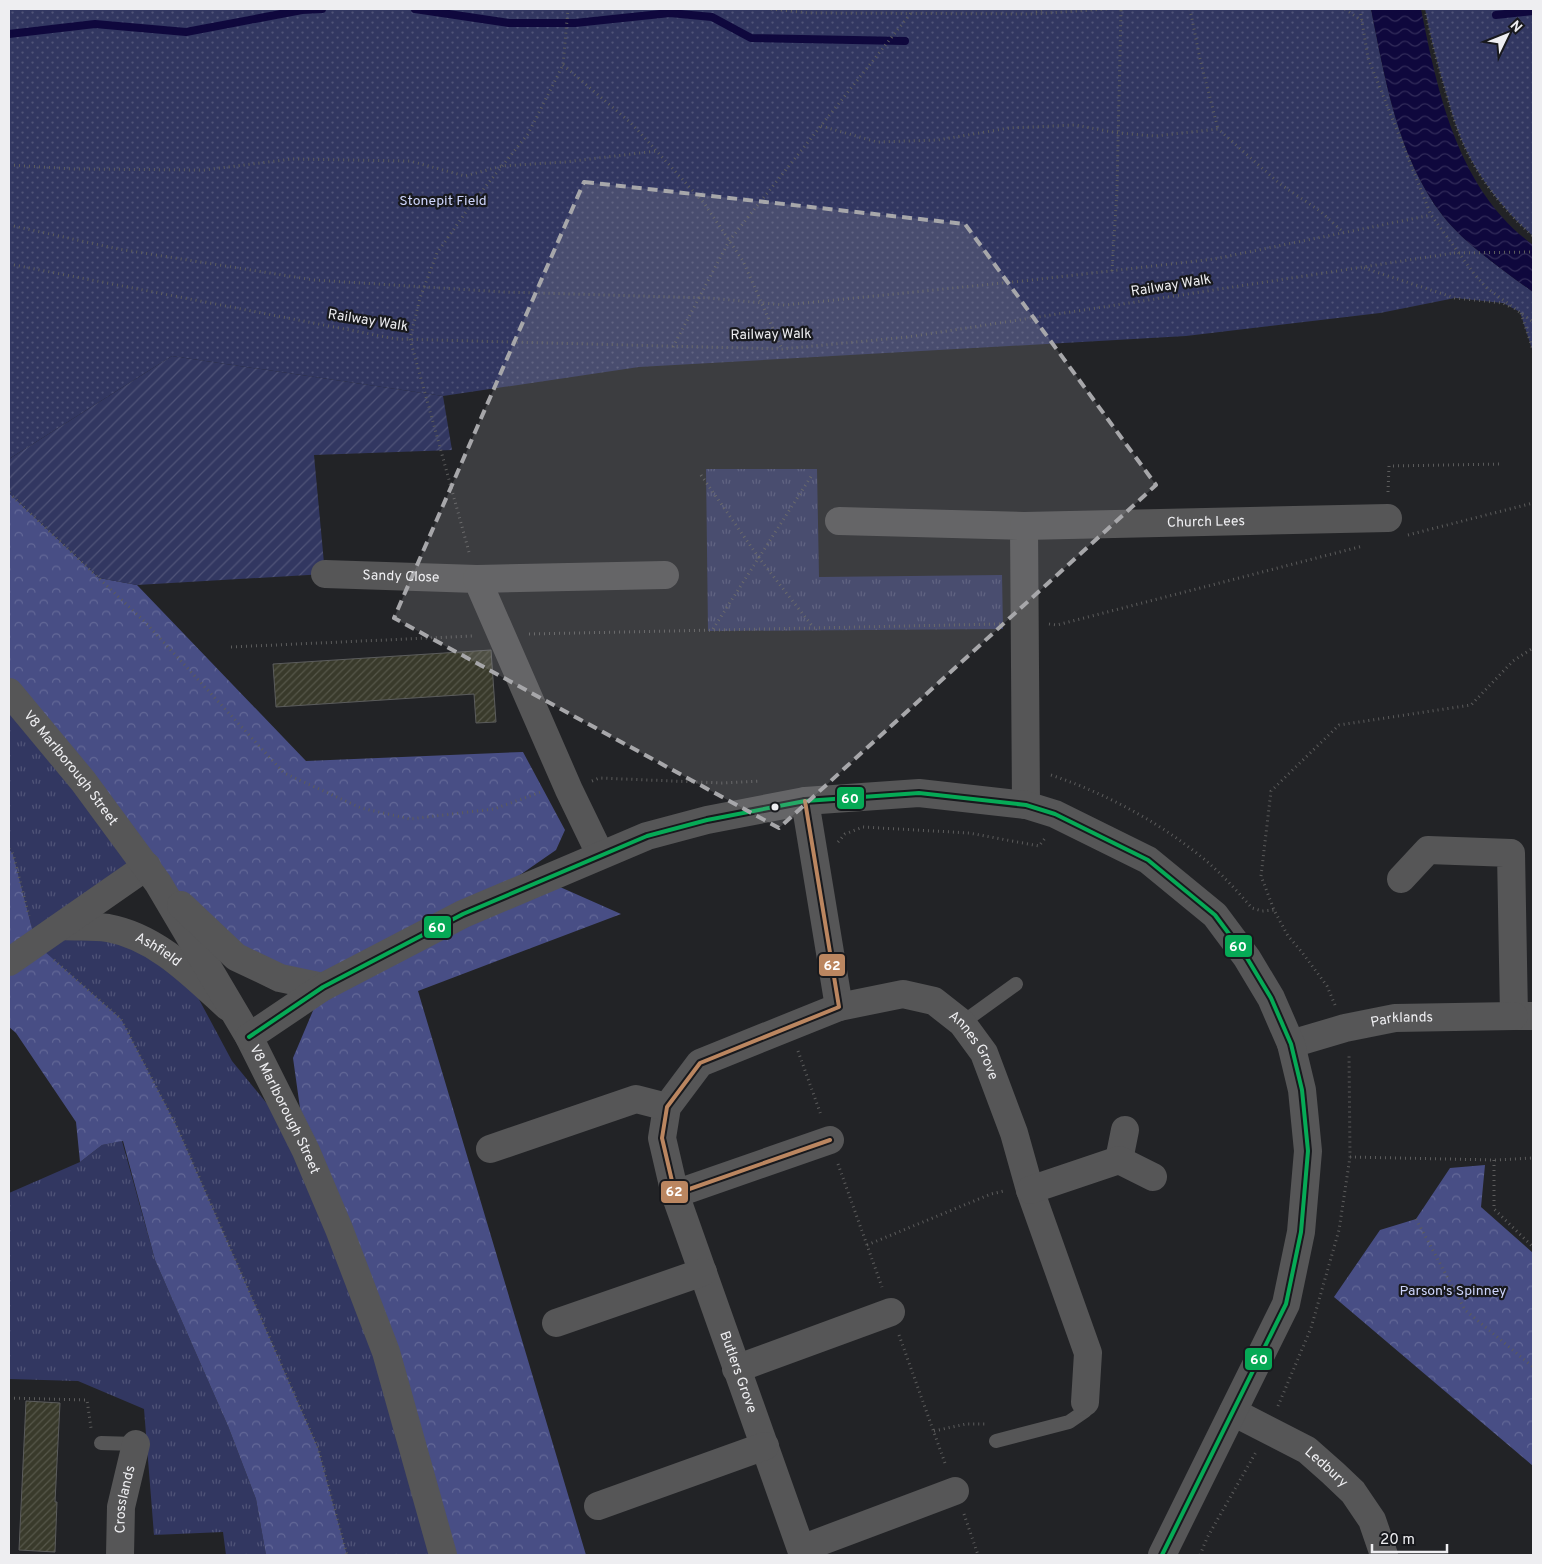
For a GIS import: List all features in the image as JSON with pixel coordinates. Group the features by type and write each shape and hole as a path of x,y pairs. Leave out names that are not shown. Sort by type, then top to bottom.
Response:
{"street":[{"name":"Church Lees","path":"839,521 1024,526 1398,527"},
{"path":"1024,526 1026,805"},
{"name":"Sandy Close","path":"325,574 477,579 665,576"},
{"path":"477,579 600,854"},
{"name":"V8 Marlborough Street","path":"9,692 83,781 153,875 249,1037 306,1151 339,1229 386,1352 443,1555"},
{"path":"249,1037 323,987 463,914 646,836 707,820 805,801 919,793 1026,805 1055,814 1148,860 1215,915 1248,958 1271,998 1291,1044 1302,1090 1308,1151 1301,1232 1286,1304 1162,1555"},
{"path":"805,801 839,1007"},
{"name":"Parklands","path":"1291,1044 1344,1028 1395,1018 1524,1016 1522,853 1428,850 1401,878"},
{"path":"9,962 62,926 153,875 236,957 280,978 323,987"},
{"name":"Ashfield","path":"62,926 108,928 143,940 178,962 235,1014"},
{"name":"Annes Grove","path":"839,1007 902,994 934,1000 962,1023 984,1053 1014,1133 1029,1187 1088,1353 1085,1402"},
{"name":"Butlers Grove","path":"839,1007 700,1063 668,1107 662,1138 675,1194 802,1552 955,1490"},
{"path":"490,1149 636,1099 668,1107"},
{"path":"1119,1160 1125,1130"},
{"path":"675,1194 830,1140"},
{"path":"1029,1187 1119,1160 1153,1177"},
{"path":"556,1323 703,1272"},
{"path":"736,1369 891,1312"},
{"name":"Ledbury","path":"1233,1412 1307,1450 1347,1486 1372,1520 1384,1555"},
{"name":"Crosslands","path":"120,1555 122,1507 136,1444"},
{"path":"598,1506 765,1446"}],"lane":[{"path":"962,1023 1016,984"},
{"path":"996,1441 1068,1422 1086,1411 1085,1402"},
{"path":"101,1442 136,1444"}],"path":[{"path":"477,579 410,339 424,287 436,253 473,202 528,134 563,65 568,9"},
{"path":"771,9 808,14 1033,14 1108,9"},
{"path":"1033,14 1045,9"},
{"path":"1112,271 1117,190 1121,9"},
{"path":"1190,9 1200,59 1218,129 1280,184 1320,211 1344,233"},
{"path":"1345,9 1362,21"},
{"path":"1360,9 1368,58 1431,215 1475,275 1487,288 1533,321"},
{"path":"1425,9 1429,33 1463,142 1479,172 1505,207 1533,236"},
{"path":"674,347 729,241 911,13"},
{"path":"563,65 631,123 704,203 743,262 782,349"},
{"path":"821,126 877,142 938,140 1009,128 1075,125 1118,133 1155,136 1218,129"},
{"path":"9,165 74,169 204,170 292,159 400,161 465,176 502,166 565,162 657,151"},
{"path":"9,225 118,249 314,280 504,292 699,298 795,304 1214,259 1431,215"},
{"name":"Railway Walk","path":"9,264 396,339 782,349 908,337 1363,268 1454,252 1533,252"},
{"path":"1363,268 1455,298 1502,303 1520,312 1533,350"},
{"path":"1501,464 1388,466 1398,527 1533,503"},
{"path":"701,475 758,558 814,628"},
{"path":"713,629 812,475"},
{"path":"9,493 145,622 284,773 361,808 410,819 494,809 538,792 570,790 599,778 722,783 762,781"},
{"path":"231,647 501,634 1057,624 1369,545"},
{"path":"815,869 845,834 863,827 969,834 1039,846 1046,839 1055,814 1062,779"},
{"path":"9,849 13,854 36,944 121,1019 178,1129 318,1448 347,1555"},
{"path":"1350,1157 1494,1160 1533,1158"},
{"path":"1494,1160 1494,1209 1533,1247"},
{"path":"867,1245 991,1194 1029,1187"},
{"path":"1416,1219 1465,1310 1533,1367"},
{"path":"9,1398 87,1400 90,1427 101,1442"}],"highlighted area":[{"path":"584,182 965,224 1156,485 779,828 394,618"}],"green space":[{"name":"Stonepit Field","path":"9,9 1371,9 1395,117 1415,169 1428,193 1452,226 1485,257 1533,292 1533,352 1520,312 1503,303 1455,298 1380,313 1186,336 639,367 443,396 172,356 9,459"},
{"path":"1425,9 1533,9 1533,236 1512,216 1492,192 1468,154 1459,133 1441,76"},
{"path":"172,356 443,396 452,450 314,455 325,574 137,585 99,578 9,493 9,459"},
{"path":"706,469 817,469 819,577 1002,575 1003,629 708,631"},
{"path":"9,493 99,578 137,585 306,761 523,752 565,830 556,850 465,913 560,887 621,914 418,991 586,1555 443,1555 306,1151 293,1058 323,987 280,978 158,883 9,692"},
{"path":"9,692 147,866 63,926 179,962 232,1061 306,1151 443,1555 347,1555 318,1448 178,1129 36,944 13,854 9,849"},
{"path":"9,849 13,854 36,944 121,1019 178,1129 318,1448 347,1555 266,1555 256,1499 228,1426 155,1260 123,1141 102,1145 80,1162 76,1122 16,1033 9,1027"},
{"path":"122,1141 155,1260 228,1426 256,1499 266,1555 226,1555 223,1532 154,1535 144,1409 78,1381 9,1379 9,1193 80,1162 102,1145"},
{"name":"Parson's Spinney","path":"1485,1165 1481,1207 1533,1253 1533,1466 1334,1297 1380,1230 1416,1219 1450,1168"}],"water":[{"path":"1371,9 1421,9 1444,107 1469,169 1486,197 1507,223 1533,245 1533,292 1485,257 1462,236 1443,216 1428,193 1415,169 1395,117"}],"building":[{"path":"491,650 496,722 476,723 474,694 276,707 273,664"},
{"path":"26,1401 60,1403 55,1502 57,1502 55,1552 19,1550"}],"waterway":[{"path":"9,34 95,24 186,32 302,10 322,9"},
{"path":"415,9 509,23 575,23 670,13 712,17 751,38 905,41"},
{"path":"1496,15 1533,11"}],"transit line":[{"name":"60","path":"249,1037 323,987 463,914 647,836 707,820 805,801 919,793 1026,805 1055,814 1148,860 1215,915 1247,958 1271,998 1291,1044 1302,1090 1308,1151 1301,1232 1286,1304 1162,1555"},
{"name":"62","path":"805,801 839,1007 700,1063 667,1107 662,1138 675,1194 830,1140"}]}
